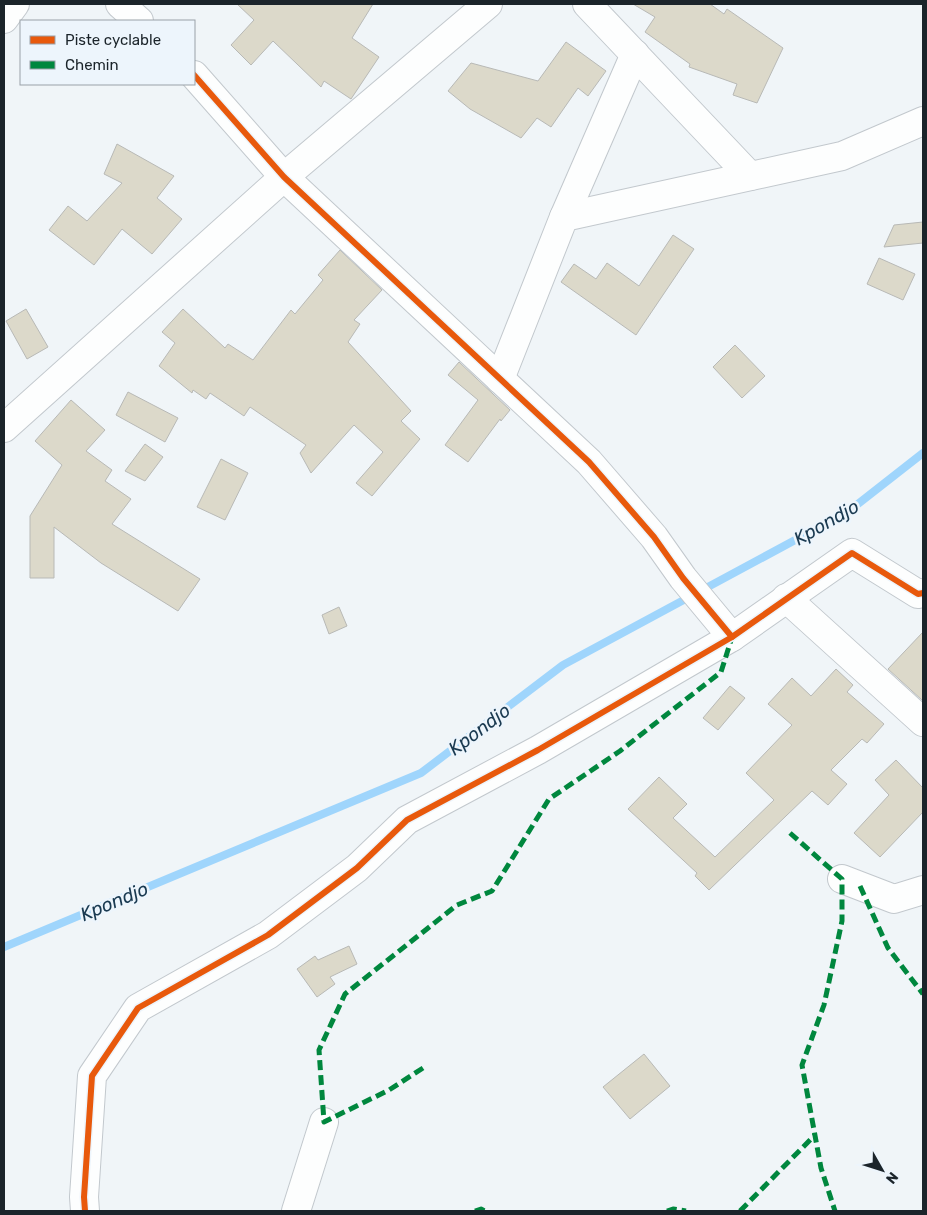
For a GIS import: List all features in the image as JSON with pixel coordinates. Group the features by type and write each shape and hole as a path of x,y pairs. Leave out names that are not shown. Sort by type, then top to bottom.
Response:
{"street":[{"path":"4,18 15,4"},
{"path":"120,4 138,20"},
{"path":"4,428 284,177 488,4"},
{"path":"587,4 750,176"},
{"path":"500,379 564,217 634,54"},
{"path":"195,76 284,177 589,462 654,537 683,578 727,630"},
{"path":"564,217 842,156 923,121"},
{"path":"86,1211 84,1197 92,1076 138,1008 268,935 357,868 408,820 538,750 727,630 786,598 852,553 918,594 923,593"},
{"path":"786,598 923,722"},
{"path":"842,880 894,899 923,890"},
{"path":"296,1211 324,1122"}],"building":[{"path":"237,4 373,4 352,38 379,57 351,99 324,81 321,87 273,41 251,65 231,45 254,20"},
{"path":"633,4 710,4 724,14 727,9 783,48 757,103 733,95 737,84 689,67 690,64 645,32 655,17"},
{"path":"566,42 606,71 588,96 578,88 551,127 537,118 521,138 470,109 448,91 471,63 538,81"},
{"path":"117,144 174,176 157,198 182,219 152,254 122,229 94,265 49,230 68,206 87,221 122,183 104,174"},
{"path":"923,222 923,243 884,247 894,225"},
{"path":"673,235 694,249 636,335 561,282 574,264 596,279 607,263 639,286"},
{"path":"340,250 382,290 354,320 360,324 348,342 411,411 401,421 420,439 372,496 356,483 383,452 354,425 311,473 300,453 306,445 250,407 244,416 210,393 206,399 193,390 192,393 159,366 175,343 162,332 183,309 225,348 228,344 253,360 291,310 295,314 323,280 318,275"},
{"path":"879,258 915,274 903,300 867,284"},
{"path":"26,309 48,347 27,359 6,321"},
{"path":"735,345 765,376 742,398 713,367"},
{"path":"459,362 510,410 501,421 500,419 468,462 445,445 478,400 448,375"},
{"path":"128,392 178,418 165,442 116,415"},
{"path":"71,400 105,430 86,451 112,470 105,481 131,499 112,524 200,579 178,611 101,563 54,527 54,578 30,578 30,516 62,465 35,441"},
{"path":"145,444 163,457 145,481 125,471"},
{"path":"221,459 248,473 225,520 197,507"},
{"path":"339,607 347,626 329,634 322,615"},
{"path":"923,632 923,701 888,669"},
{"path":"836,669 853,685 847,692 884,724 867,743 862,739 831,770 847,784 828,805 812,791 709,890 695,876 697,873 628,809 659,777 687,804 673,818 715,857 774,800 746,773 792,725 768,704 792,678 811,696"},
{"path":"730,686 745,698 718,730 703,718"},
{"path":"896,760 923,788 923,812 880,857 854,833 889,795 875,780"},
{"path":"349,946 357,964 330,977 335,984 317,997 297,969 315,956 318,960"},
{"path":"644,1054 670,1086 630,1119 603,1087"}],"waterway":[{"name":"Kpondjo","path":"4,947 421,773 563,665 849,511 923,453"}],"marked path":[{"path":"423,1068 389,1090 324,1122 319,1050 345,994 457,905 492,891 549,799 620,751 721,672 732,637"},
{"path":"790,833 842,879 842,921 824,1005 802,1065 821,1168 835,1211"},
{"path":"860,886 888,948 923,994"},
{"path":"740,1211 815,1135"},
{"path":"475,1211 481,1209 485,1211"},
{"path":"667,1211 673,1209 686,1211"}],"cycle path":[{"path":"195,76 284,177 589,462 654,537 683,578 732,637 852,553 918,594 923,593"},
{"path":"85,1211 84,1197 92,1076 138,1008 268,935 357,868 407,820 538,750 732,637"}]}
